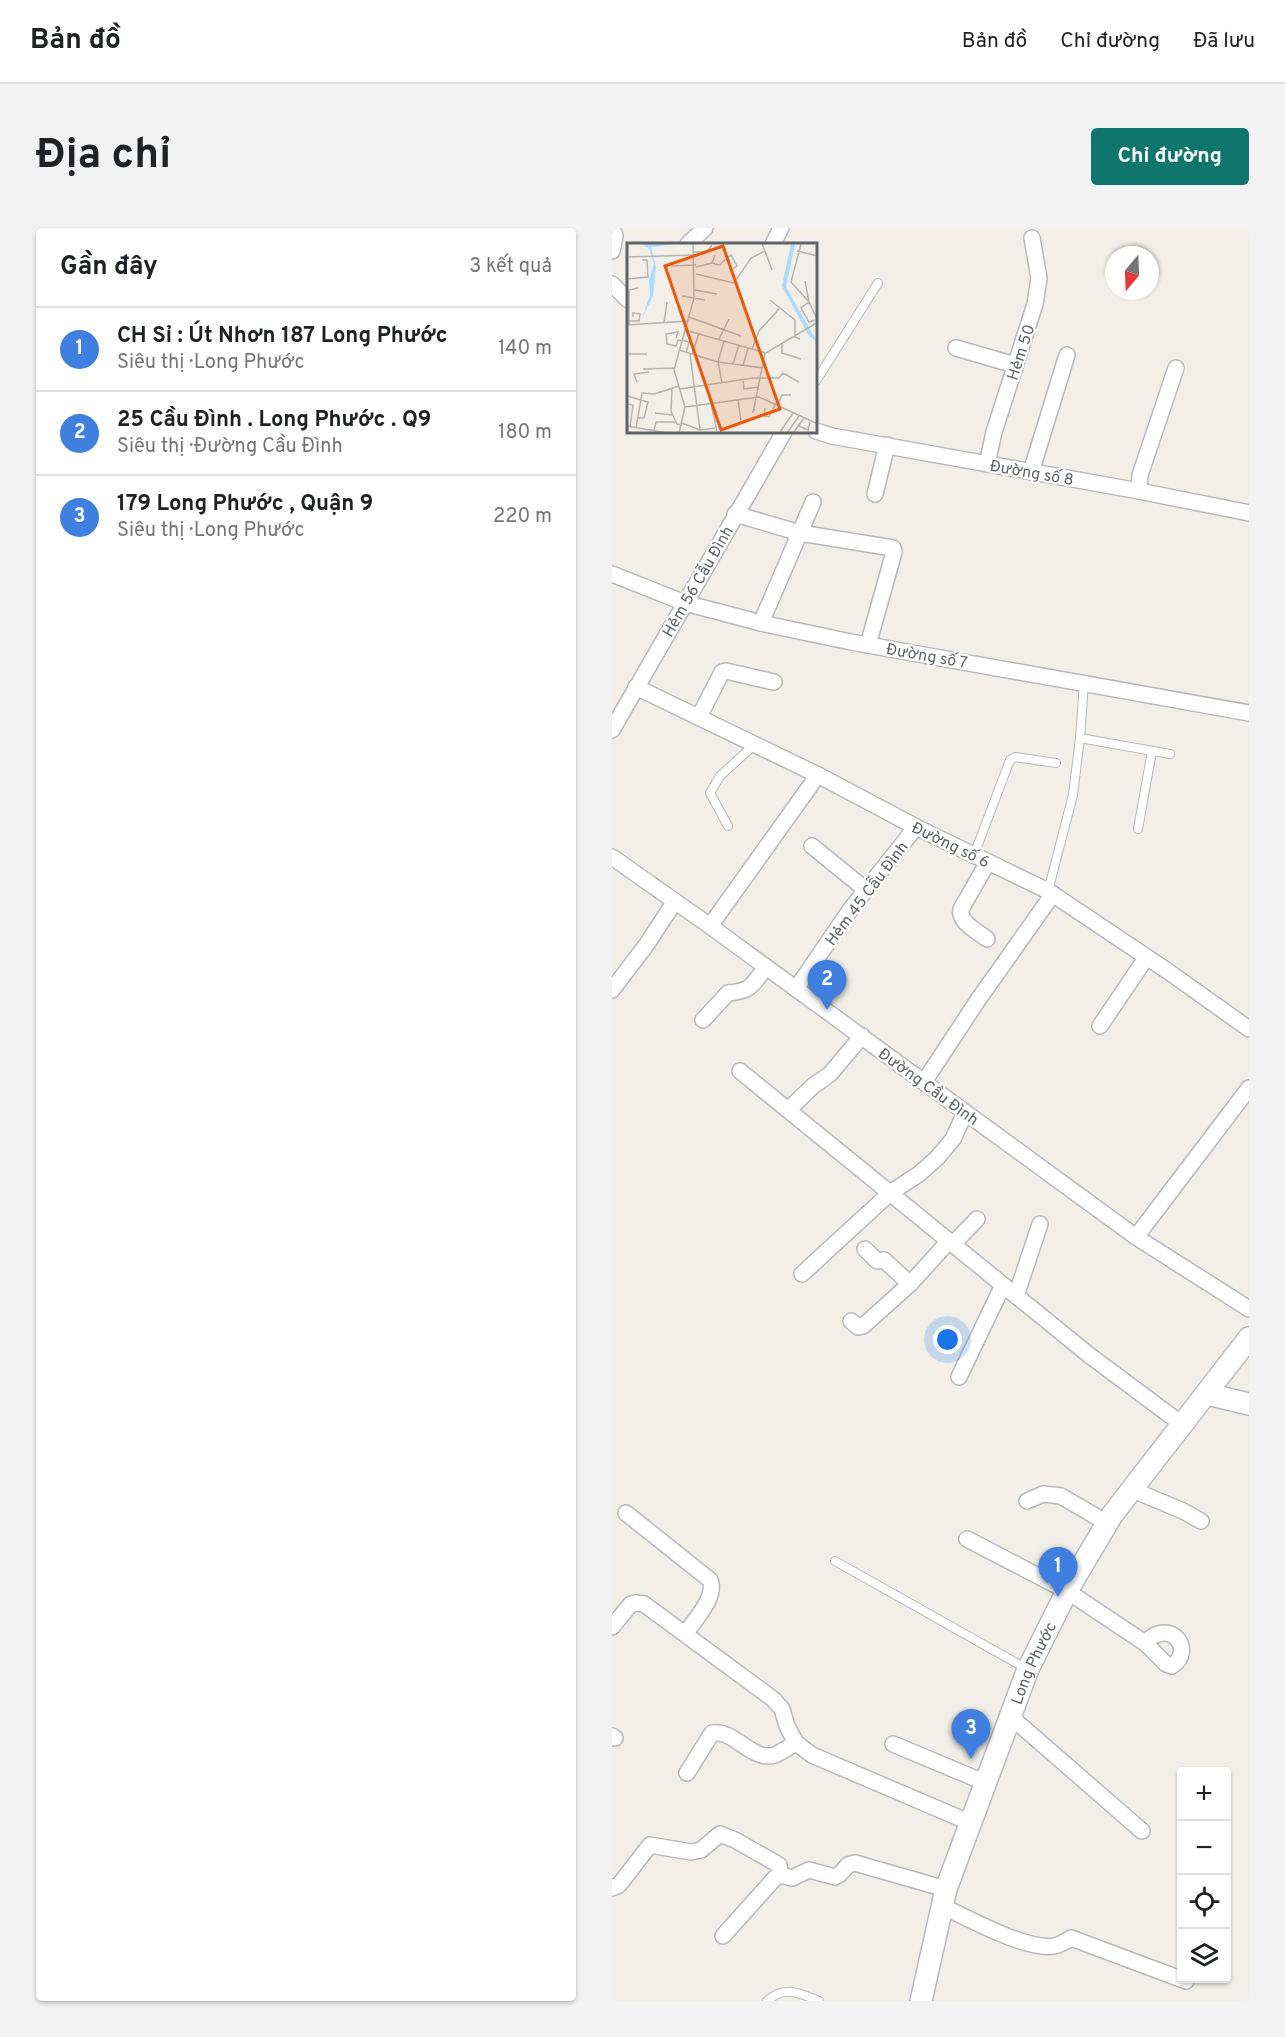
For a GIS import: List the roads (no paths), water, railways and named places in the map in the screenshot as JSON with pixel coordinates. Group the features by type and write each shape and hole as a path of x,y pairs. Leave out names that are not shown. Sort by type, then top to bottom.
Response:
{"street":[{"path":"689,243 705,228"},
{"path":"774,243 781,228"},
{"path":"612,250 614,229"},
{"name":"Hẻm 50","path":"987,464 994,432 1035,304 1039,278 1032,238"},
{"path":"612,284 627,299"},
{"path":"956,348 1016,365"},
{"path":"1031,472 1067,355"},
{"path":"1139,491 1140,475 1176,368"},
{"name":"Đường số 8","path":"818,431 887,446 1249,513"},
{"name":"Hẻm 56 Cẫu Đình","path":"612,730 783,434"},
{"path":"875,494 887,446"},
{"path":"761,623 813,502"},
{"path":"735,514 800,533 893,548 894,552 868,645"},
{"name":"Đường số 7","path":"612,574 685,603 761,623 868,645 1249,713"},
{"path":"699,717 722,672 726,670 774,682"},
{"name":"Đường số 6","path":"636,687 1051,892 1249,1029"},
{"path":"710,926 818,775"},
{"name":"Hẻm 45 Cẫu Đình","path":"796,989 866,890 916,827"},
{"path":"812,846 866,890"},
{"name":"Đường Cầu Đình","path":"612,857 862,1036 1136,1237 1249,1309"},
{"path":"981,858 960,915 962,920 987,939"},
{"path":"924,1082 1051,892"},
{"path":"612,990 648,944 675,901"},
{"path":"1100,1026 1146,958"},
{"path":"703,1020 728,993 744,992 750,988 766,967"},
{"path":"788,1110 813,1086 830,1074 862,1036"},
{"path":"740,1071 1089,1355 1183,1425"},
{"path":"1136,1237 1249,1088"},
{"path":"802,1274 890,1193 919,1174 937,1158 953,1139 965,1113"},
{"path":"851,1321 858,1327 863,1326 977,1219"},
{"path":"1016,1296 1040,1224"},
{"path":"865,1249 877,1261 884,1260 910,1284"},
{"path":"959,1377 1003,1285"},
{"name":"Long Phước","path":"921,2001 944,1897 1028,1670 1067,1591 1107,1523 1249,1338"},
{"path":"1208,1394 1249,1404"},
{"path":"1133,1490 1201,1521"},
{"path":"1027,1501 1043,1494 1061,1496 1107,1523"},
{"path":"626,1513 710,1580 712,1584 710,1595 686,1633"},
{"path":"967,1539 1067,1591 1145,1643"},
{"path":"612,1628 631,1604 644,1604 773,1699 782,1709 787,1726 796,1743 812,1755 971,1823"},
{"path":"1011,1717 1142,1832"},
{"path":"687,1773 712,1734 722,1733 762,1755 773,1755 796,1743"},
{"path":"894,1744 986,1783"},
{"path":"612,1888 619,1885 650,1845 691,1852 701,1850 720,1834 779,1865 781,1875"},
{"path":"723,1936 775,1878 781,1875 797,1877 803,1871 809,1870 835,1877 848,1865 855,1863 944,1897 1011,1937 1034,1945 1052,1947 1071,1938 1177,1979"}],"lane":[{"path":"818,378 878,284"},
{"path":"1051,892 1073,795 1084,683"},
{"path":"1080,738 1170,754"},
{"path":"728,826 710,793 720,776 755,744"},
{"path":"1138,829 1152,751"},
{"path":"981,858 1010,760 1015,757 1056,763"},
{"path":"835,1561 1028,1670"},
{"path":"767,2001 775,1994 788,1991 819,2001"}],"place":[{"name":"25 Cầu Đình . Long Phước . Q9","path":"827,1010"},
{"name":"CH Sỉ : Út Nhơn 187 Long Phước","path":"1058,1597"},
{"name":"179 Long Phước , Quận 9","path":"971,1759"}]}
